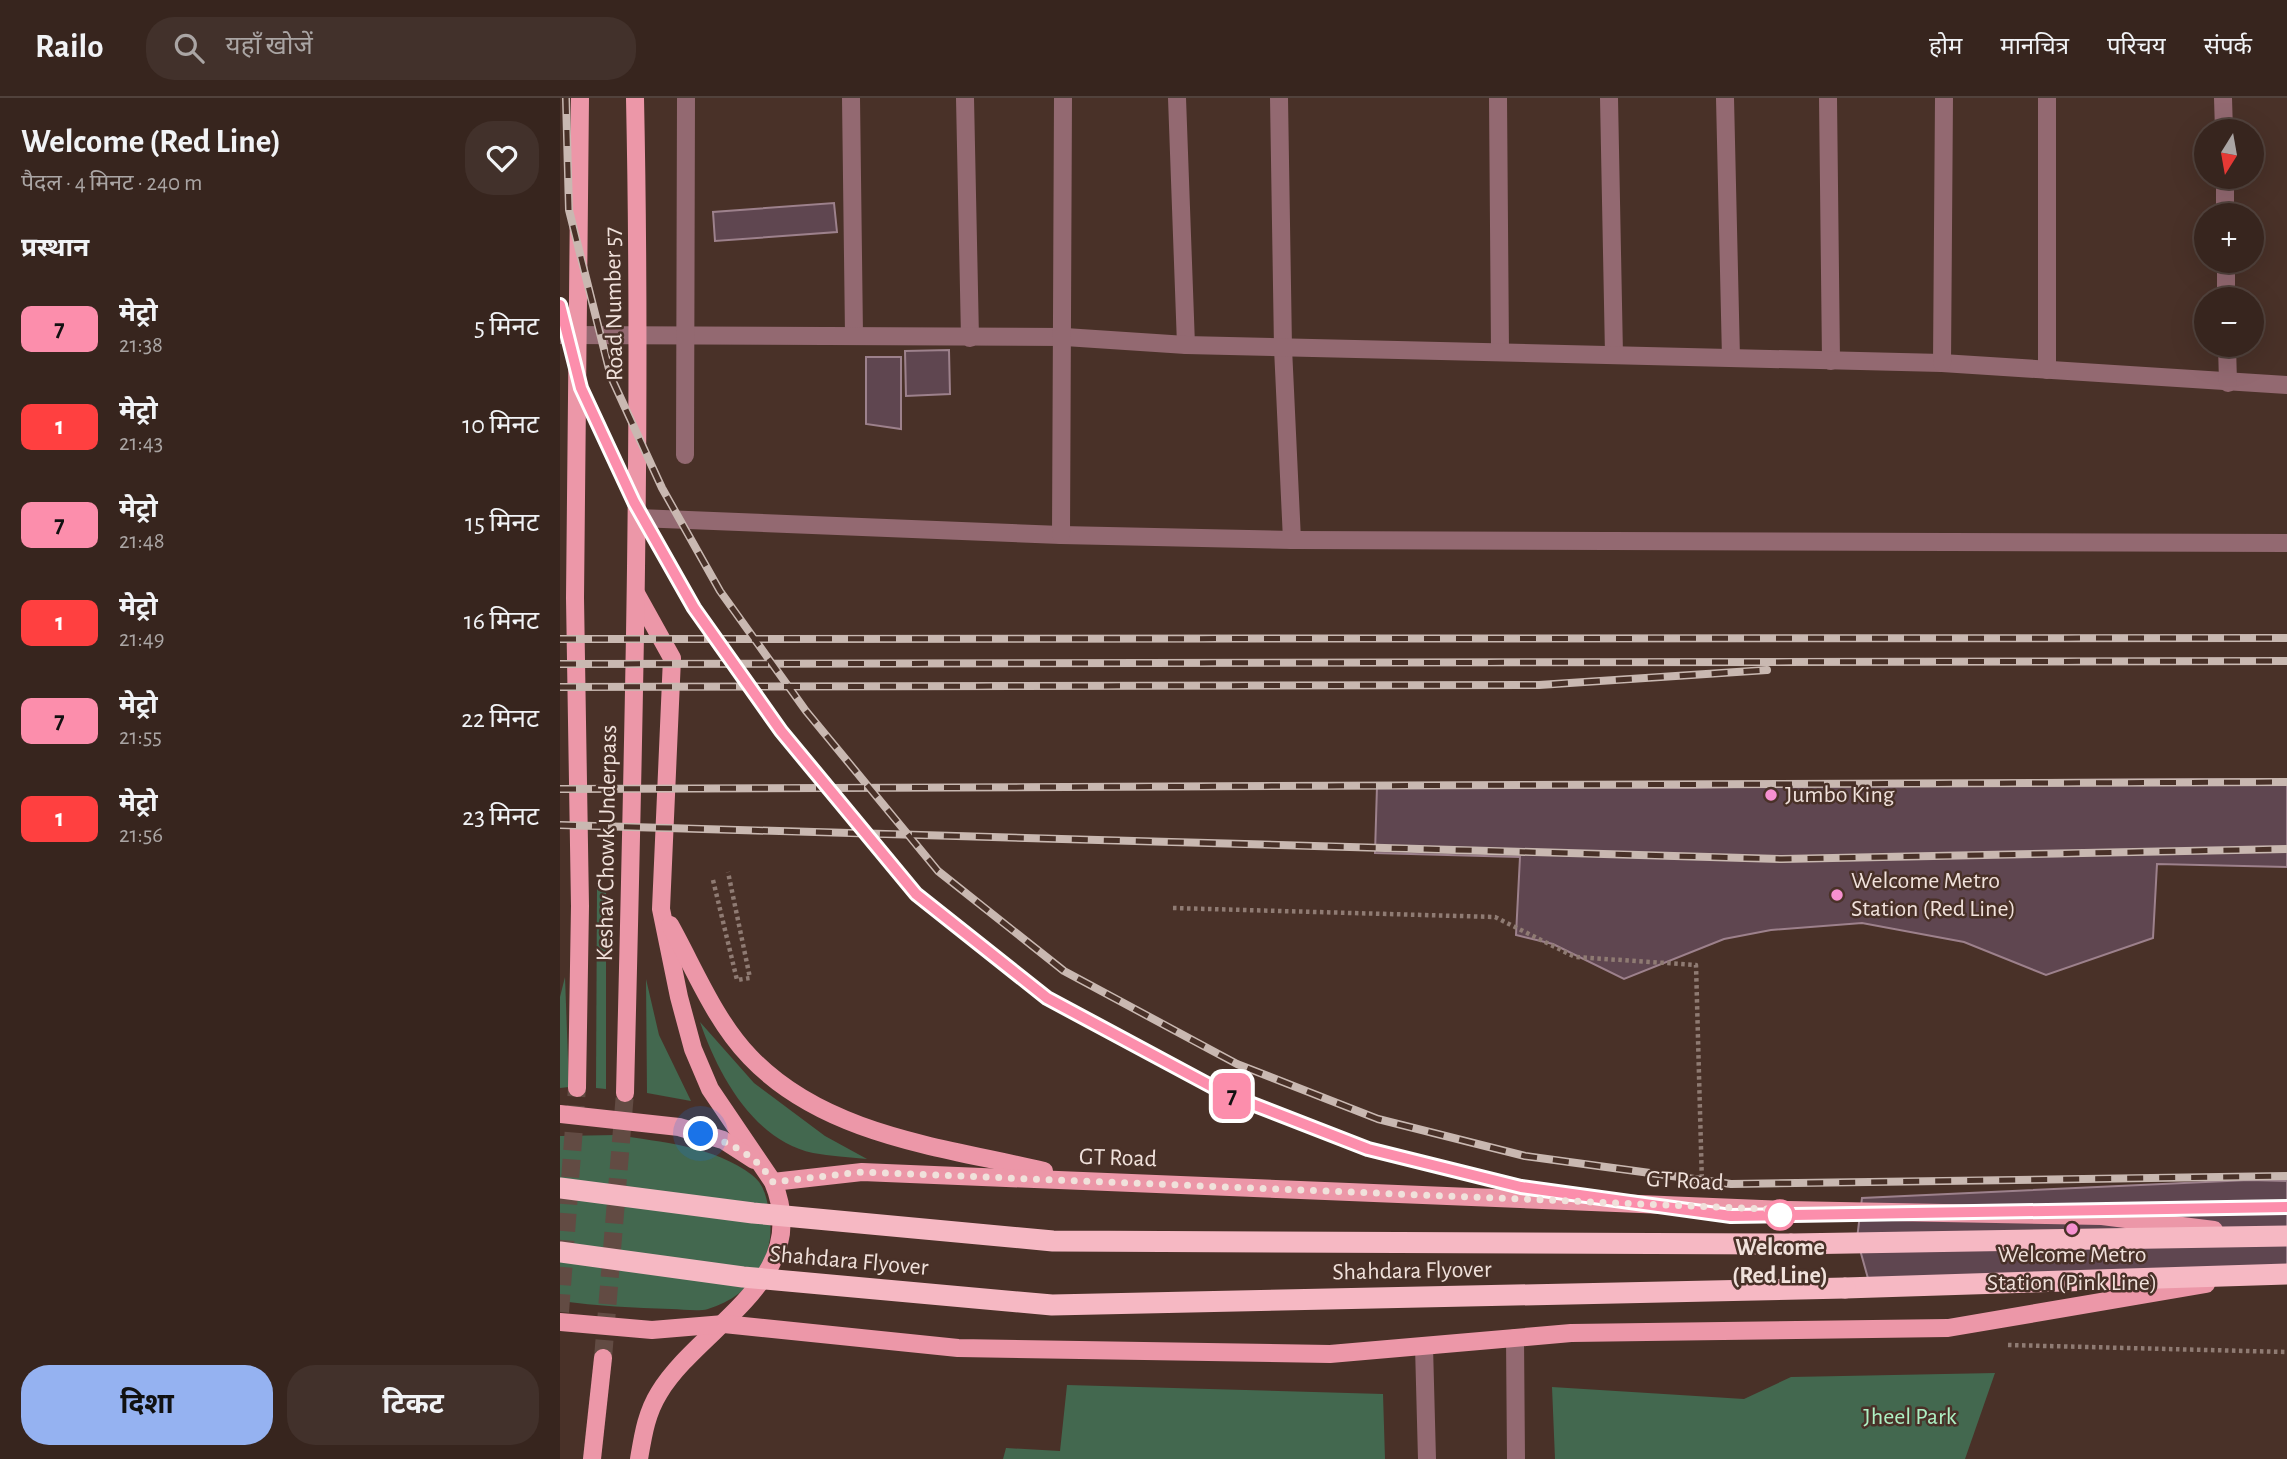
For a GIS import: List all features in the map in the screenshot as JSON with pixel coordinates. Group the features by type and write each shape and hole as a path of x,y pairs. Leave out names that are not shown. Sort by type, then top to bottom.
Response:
{"highway":[{"name":"Shahdara Flyover","path":"560,1188 753,1213 1053,1241 1791,1244 2005,1243 2287,1236"},
{"name":"Shahdara Flyover","path":"560,1252 743,1278 1052,1305 1845,1289 2278,1273"}],"main road":[{"name":"Road Number 57","path":"575,598 569,335 580,98"},
{"name":"Road Number 57","path":"635,98 640,337 637,594"},
{"path":"637,594 672,658 661,909 693,1049 710,1089 763,1166 780,1200 779,1242 761,1282 660,1391 647,1415 639,1459"},
{"name":"Keshav Chowk Underpass","path":"625,1093 637,594"},
{"path":"560,620 575,598"},
{"name":"Keshav Chowk Underpass","path":"575,598 580,906 577,1088"},
{"path":"661,909 722,1019 749,1056 781,1084 828,1113 877,1131 1085,1181"},
{"path":"560,1114 679,1127 723,1140 763,1166"},
{"name":"GT Road","path":"773,1182 862,1172 1702,1207 2102,1216 2259,1236"},
{"path":"560,1322 652,1330 724,1324 958,1348 1330,1354 1585,1333 1948,1328 2278,1273"},
{"path":"592,1459 603,1358"}],"street":[{"path":"685,455 686,98"},
{"path":"850,98 854,335"},
{"path":"965,98 970,338"},
{"path":"1061,535 1065,337 1063,98"},
{"path":"1177,98 1186,345"},
{"path":"1279,98 1283,348 1292,540"},
{"path":"1498,98 1500,352"},
{"path":"1609,98 1614,355"},
{"path":"1725,98 1731,358"},
{"path":"1828,98 1831,360"},
{"path":"1942,363 1944,98"},
{"path":"2047,98 2047,370"},
{"path":"2223,98 2224,119"},
{"path":"569,335 1065,337 1283,348 1942,363 2287,385"},
{"path":"2227,357 2228,383"},
{"path":"638,518 1061,535 1292,540 2287,543"},
{"path":"1515,1338 1516,1459"},
{"path":"1424,1346 1427,1459"}],"path":[{"path":"713,880 737,980 750,978 728,872"},
{"path":"1173,908 1495,917 1574,957 1696,965 1702,1207"},
{"path":"1994,1345 2287,1352"}],"green space":[{"path":"597,889 606,889 606,1089 596,1088"},
{"path":"565,977 569,1087 560,1088 560,997"},
{"path":"646,979 659,1035 691,1101 647,1093"},
{"path":"700,1022 754,1083 825,1136 867,1159 813,1153 792,1146 773,1134 756,1120 728,1083"},
{"path":"616,1135 704,1151 737,1165 759,1183 768,1207 769,1244 758,1272 737,1295 724,1303 699,1310 560,1301 560,1136"},
{"name":"Jheel Park","path":"1995,1373 1965,1459 1555,1459 1552,1387 1744,1399 1791,1377"},
{"path":"1067,1385 1383,1394 1385,1459 1003,1459 1006,1448 1060,1451"}],"building":[{"path":"834,203 837,232 715,241 713,212"},
{"path":"949,350 950,394 906,396 905,351"},
{"path":"866,357 901,357 901,429 866,424"},
{"name":"Welcome Metro Station (Red Line)","path":"2287,779 2287,867 2157,864 2153,938 2046,975 1964,942 1862,923 1771,930 1724,939 1624,979 1553,944 1516,935 1520,857 1375,853 1377,786 1688,788 2046,780"},
{"name":"Welcome Metro Station (Pink Line)","path":"2249,1180 2287,1181 2287,1278 1869,1282 1857,1239 1862,1198"}],"tunnel":[{"path":"560,1312 577,1088"},
{"path":"603,1358 625,1093"}],"railway":[{"path":"566,98 569,210 611,377 662,488 720,591 806,711 938,871 1064,971 1237,1064 1378,1119 1525,1156 1731,1184 2287,1176"},
{"path":"560,305 581,388 634,502 694,608 781,731 916,894 1047,998 1224,1093 1368,1149 1521,1187 1731,1216 2287,1207"},
{"path":"560,639 2287,638"},
{"path":"560,664 2287,661"},
{"path":"560,687 1539,685 1767,670"},
{"path":"560,789 2287,782"},
{"path":"560,825 1782,859 2287,849"}],"metro line":[{"name":"7","path":"560,305 581,388 634,502 694,608 781,731 916,894 1047,998 1224,1093 1368,1149 1521,1187 1731,1216 2287,1207"}],"place":[{"name":"Jumbo King","path":"1771,795"},
{"name":"Welcome Metro Station (Red Line)","path":"1837,895"},
{"name":"Welcome (Red Line)","path":"1780,1215"},
{"name":"Welcome Metro Station (Pink Line)","path":"2072,1229"}],"route":[{"path":"701,1134 723,1140 763,1166 773,1182 862,1172 1788,1210 1780,1215"}]}
